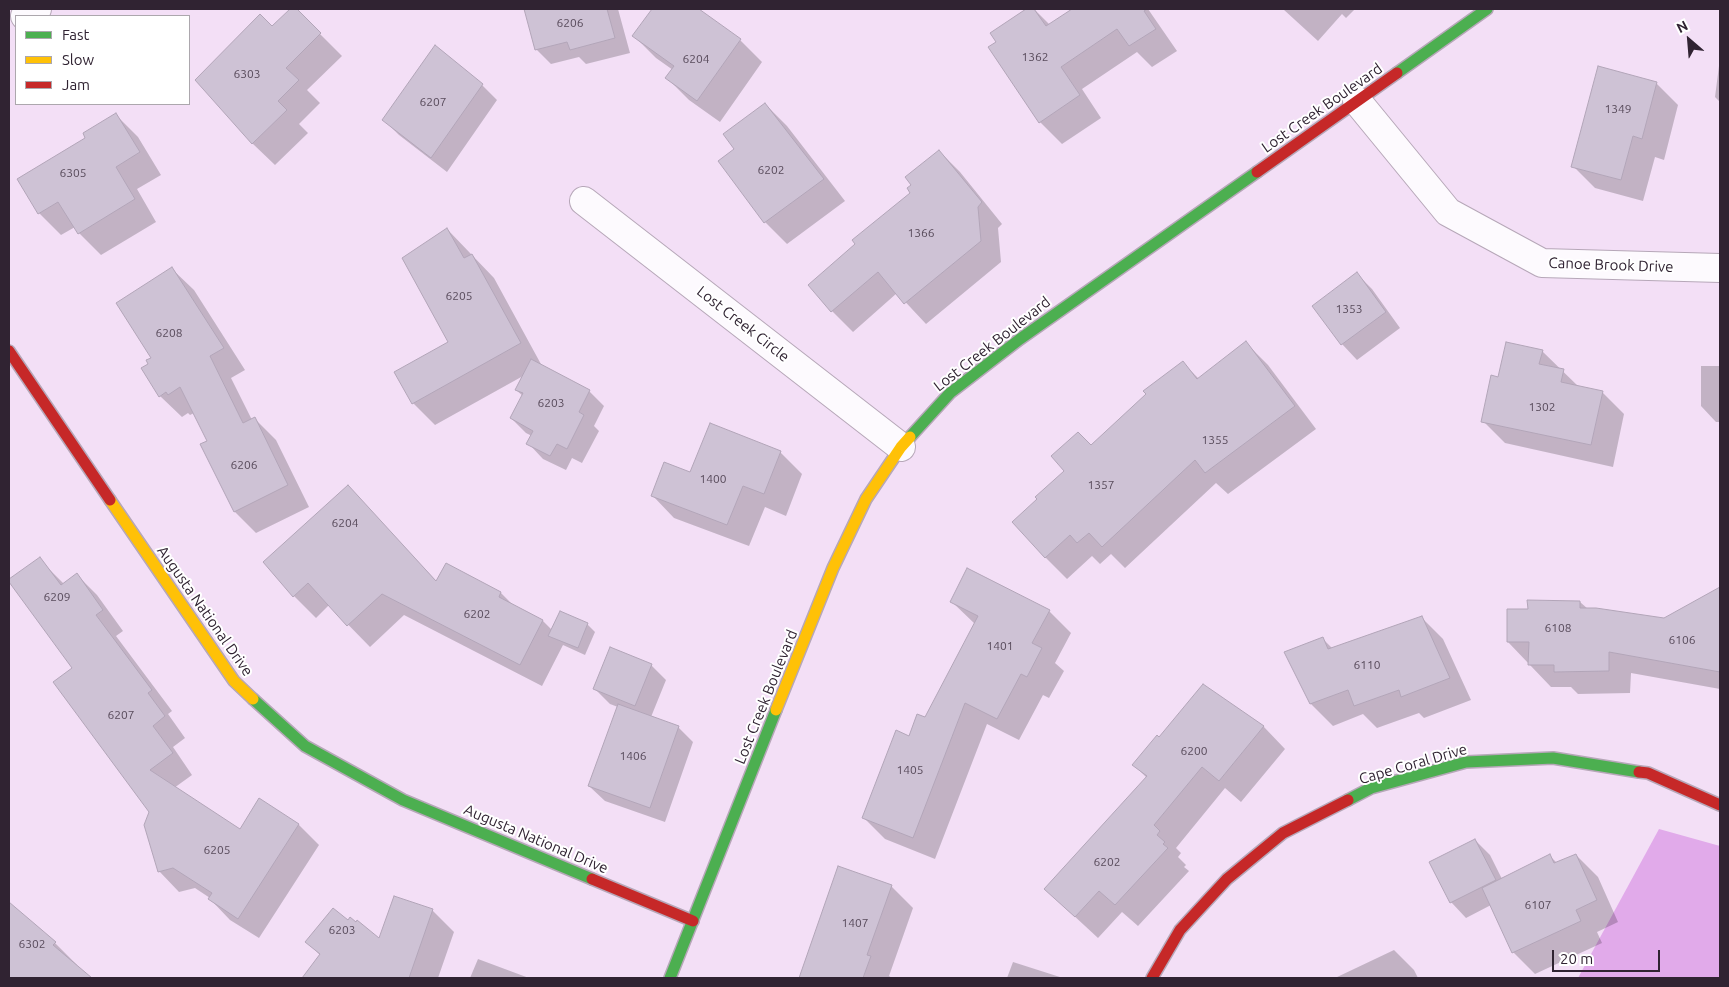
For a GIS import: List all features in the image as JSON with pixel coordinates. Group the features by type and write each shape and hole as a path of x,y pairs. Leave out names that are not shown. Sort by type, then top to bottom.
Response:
{"street":[{"path":"26,15 37,9"},
{"name":"Lost Creek Boulevard","path":"670,978 833,568 866,499 901,447 950,393 1020,338 1487,9"},
{"name":"Canoe Brook Drive","path":"1357,101 1448,212 1542,263 1720,268"},
{"name":"Lost Creek Circle","path":"584,201 901,447"},
{"name":"Augusta National Drive","path":"9,351 234,681 305,746 402,800 692,920"},
{"name":"Cape Coral Drive","path":"1152,978 1180,930 1227,879 1283,833 1371,788 1466,762 1553,758 1648,773 1720,805"}],"shaded area":[{"path":"1659,829 1720,846 1720,978 1578,978"}],"building":[{"path":"290,9 297,9 321,33 286,68 299,80 278,101 287,110 252,144 195,80 260,14 272,26"},
{"path":"524,9 607,9 615,38 570,50 567,42 535,50"},
{"path":"652,9 699,9 741,39 697,101 665,78 674,66 632,36"},
{"path":"1026,9 1034,9 1046,26 1072,9 1147,9 1144,11 1156,29 1129,46 1117,29 1061,67 1080,95 1039,123 988,47 996,42 990,33"},
{"path":"435,45 483,84 431,158 382,120"},
{"path":"1598,66 1657,82 1642,139 1633,136 1621,180 1571,167"},
{"path":"765,103 824,179 764,223 718,161 734,149 723,134"},
{"path":"116,113 140,152 116,167 135,199 78,234 58,202 38,214 17,179 85,138 83,133"},
{"path":"939,150 982,202 978,207 981,241 904,304 878,272 831,312 808,285 855,244 852,240 910,193 907,188 911,185 905,177"},
{"path":"447,228 464,258 472,254 521,343 412,404 394,372 448,342 402,258"},
{"path":"172,267 224,348 210,356 243,423 255,417 288,485 234,512 200,444 207,441 180,387 168,395 166,392 159,397 141,368 148,364 146,360 151,358 116,303"},
{"path":"1357,272 1386,312 1341,345 1312,306"},
{"path":"1246,341 1295,406 1205,473 1195,460 1102,547 1089,533 1077,543 1070,535 1045,558 1012,522 1037,499 1035,497 1064,471 1051,456 1078,432 1091,445 1146,394 1143,391 1183,361 1197,379"},
{"path":"1506,342 1543,350 1539,364 1564,369 1561,382 1603,391 1591,445 1481,422 1491,375 1498,377"},
{"path":"531,359 590,390 579,412 584,415 567,449 557,444 550,456 526,444 533,431 510,418 523,393 515,390"},
{"path":"710,423 781,451 764,494 743,486 727,525 651,496 664,462 690,472"},
{"path":"348,485 436,581 446,563 501,592 499,597 543,620 520,665 382,594 347,626 308,583 293,597 263,562"},
{"path":"40,557 61,585 77,573 103,610 96,615 152,690 148,693 165,716 153,726 173,753 150,770 240,829 259,798 299,824 238,919 208,899 212,893 173,868 158,872 144,825 149,812 53,682 72,668 9,582 9,579"},
{"path":"967,568 1050,610 1032,643 1042,648 1027,677 1021,674 997,719 965,703 913,838 862,818 896,730 909,736 917,714 925,717 978,616 950,602"},
{"path":"1720,587 1720,672 1609,652 1609,671 1554,672 1554,665 1528,665 1529,642 1507,642 1507,609 1528,609 1527,600 1580,601 1580,608 1596,608 1664,618"},
{"path":"560,611 588,623 578,648 548,636"},
{"path":"1422,616 1450,678 1401,697 1399,690 1354,706 1348,690 1310,704 1284,652 1323,637 1328,649"},
{"path":"610,647 652,664 635,706 593,689"},
{"path":"1203,684 1264,726 1219,781 1202,767 1154,825 1160,831 1157,835 1165,842 1163,844 1168,848 1115,905 1099,891 1075,917 1044,889 1147,776 1132,765 1157,735 1159,737"},
{"path":"618,704 679,726 650,808 588,786"},
{"path":"1475,839 1496,880 1450,903 1429,862"},
{"path":"1550,854 1554,863 1576,854 1597,900 1576,910 1581,921 1512,953 1482,888"},
{"path":"838,866 892,885 867,955 871,956 863,978 799,978"},
{"path":"394,896 433,909 409,978 302,978 320,954 305,942 333,908 348,920 350,917 356,922 357,920 379,938"},
{"path":"9,902 56,942 53,945 92,978 9,978"}],"traffic: fast":[{"path":"1397,73 1487,9"},
{"path":"910,437 950,393 1020,339 1257,172"},
{"path":"253,699 305,746 403,800 592,879"},
{"path":"670,978 776,710"},
{"path":"1348,800 1371,788 1466,762 1553,758 1639,772"}],"traffic: slow":[{"path":"776,710 833,568 866,499 901,447 910,437"},
{"path":"110,500 234,681 253,699"}],"traffic: jam":[{"path":"1257,172 1397,73"},
{"path":"9,351 110,500"},
{"path":"1639,772 1648,773 1720,805"},
{"path":"1152,978 1180,930 1227,879 1283,833 1348,800"},
{"path":"592,879 693,921"}]}
